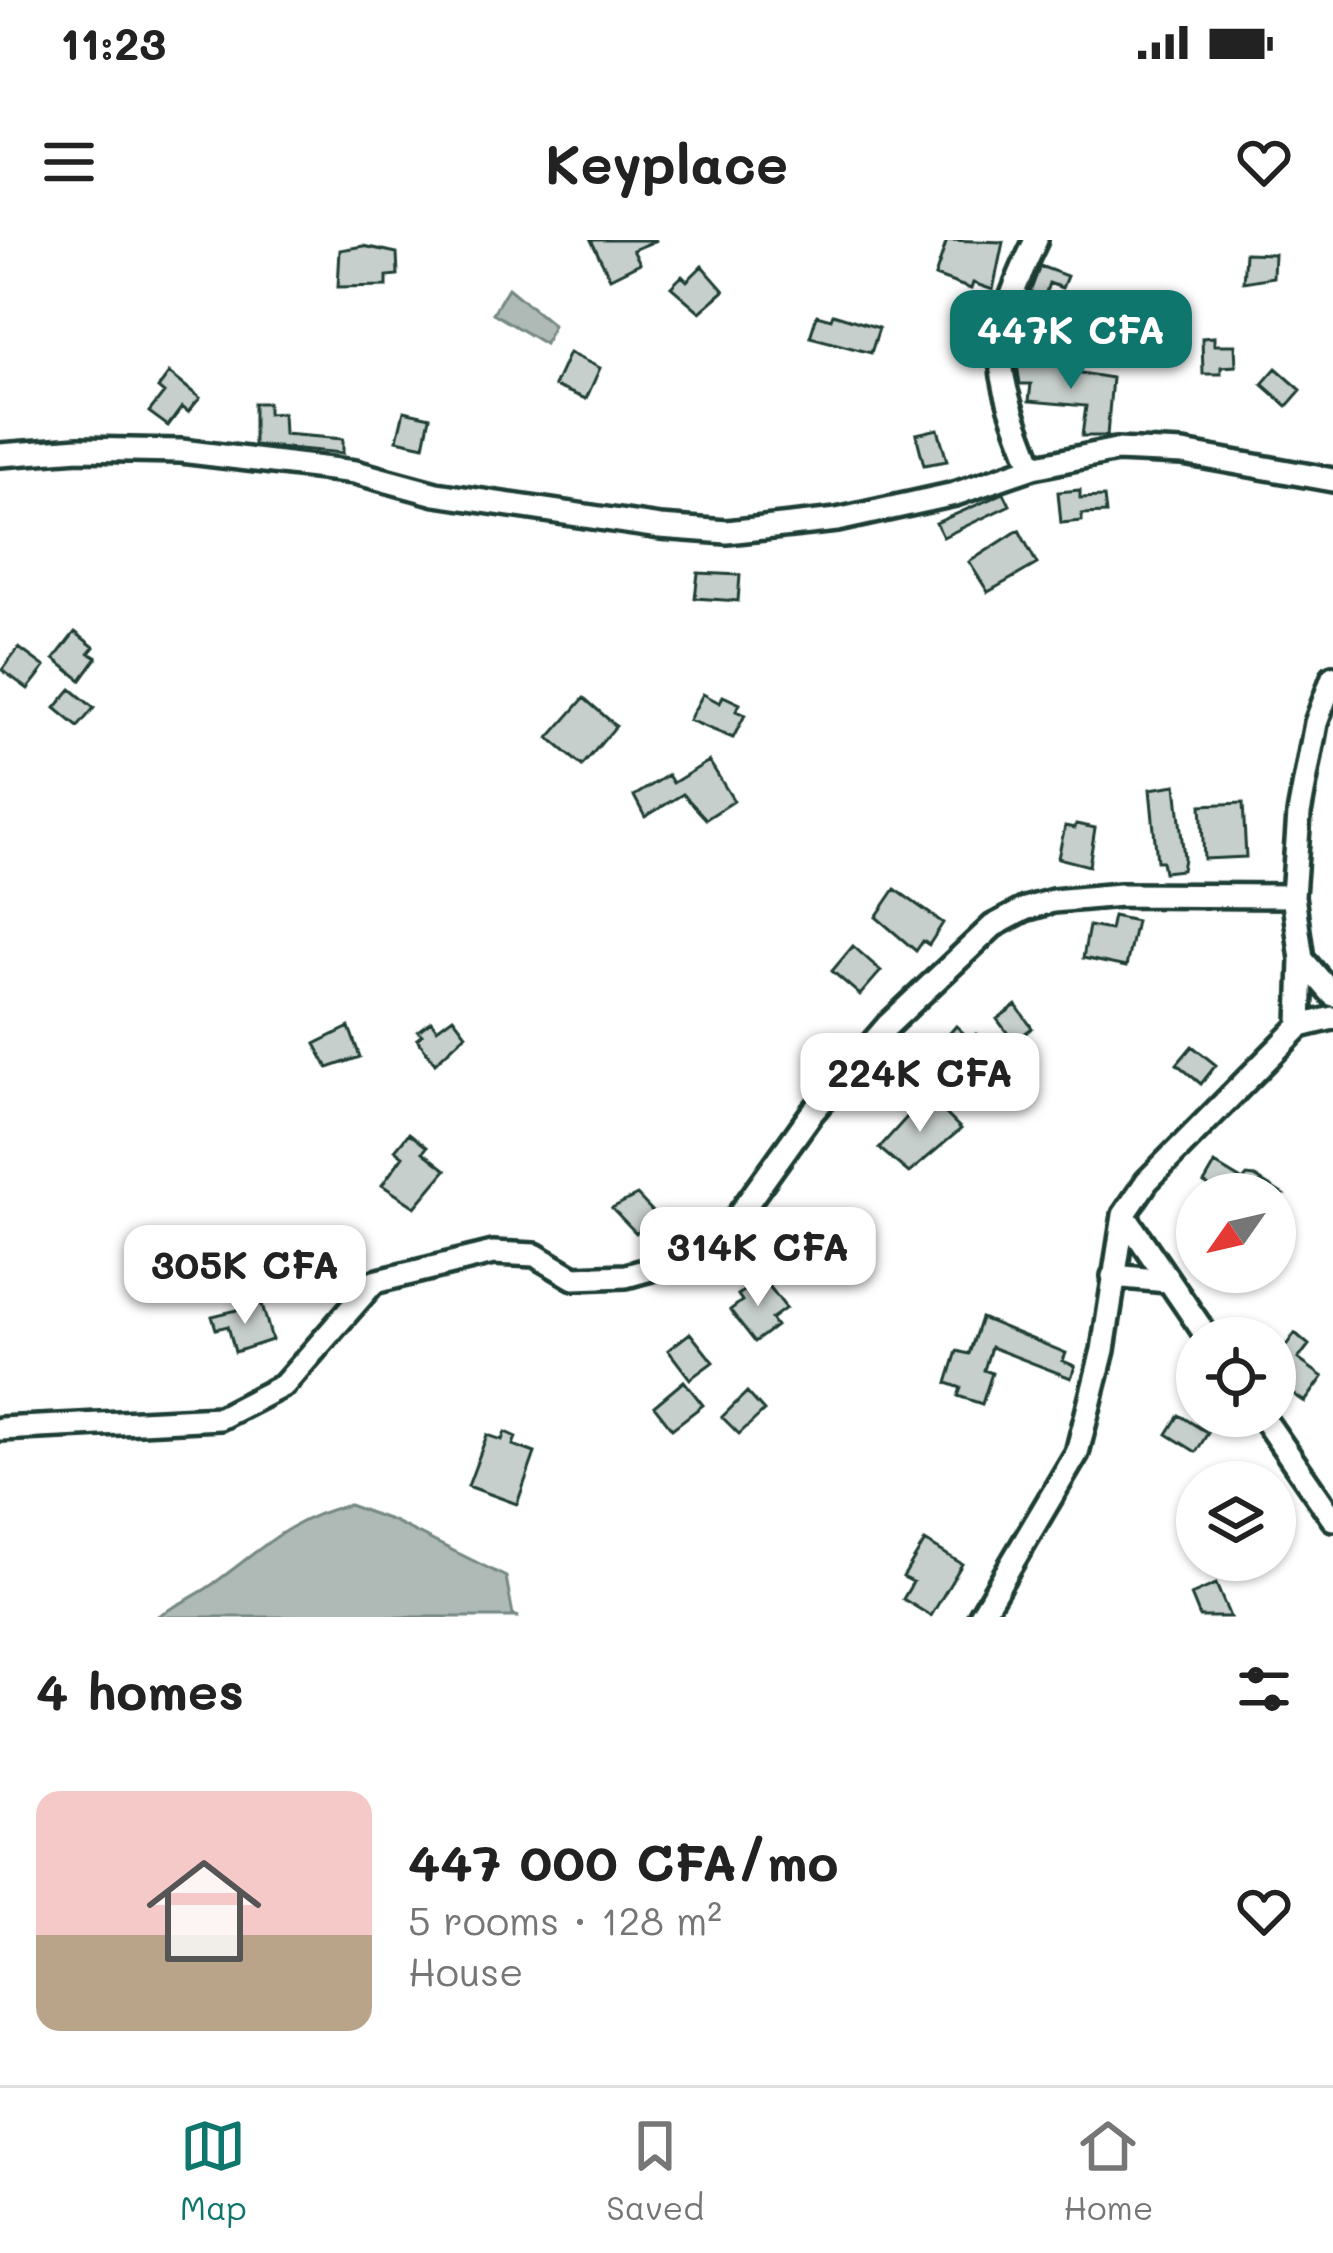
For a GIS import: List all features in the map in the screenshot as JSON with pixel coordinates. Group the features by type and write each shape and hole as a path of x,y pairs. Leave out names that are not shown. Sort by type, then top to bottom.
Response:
{"street":[{"path":"1033,467 1007,403 997,344 1008,303 1036,240"},
{"path":"0,455 79,449 181,451 355,472 436,494 660,527 727,532 836,520 935,499 1093,453 1146,449 1333,480"},
{"path":"1300,1026 1301,959 1293,896 1304,777 1333,677"},
{"path":"0,1429 220,1418 284,1385 374,1282 493,1253 535,1255 574,1278 626,1276 698,1256 721,1240 811,1114 886,1026 994,926 1025,909 1076,899 1293,896"},
{"path":"1301,959 1333,995"},
{"path":"980,1617 1077,1453 1103,1350 1124,1215 1147,1181 1300,1026 1333,1018"},
{"path":"1124,1215 1193,1317"},
{"path":"1113,1276 1167,1281"},
{"path":"1276,1437 1333,1519"}],"shaded area":[{"path":"508,288 553,325 545,344 493,313"},
{"path":"349,1505 393,1521 506,1577 513,1615 519,1617 156,1617 206,1589 292,1527"}],"building":[{"path":"591,240 657,240 633,250 640,263 610,278"},
{"path":"947,240 1003,242 993,290 973,283 971,289 935,276"},
{"path":"363,246 397,253 398,275 387,276 387,286 338,287 340,250"},
{"path":"1245,253 1274,254 1273,277 1243,282"},
{"path":"702,266 724,291 700,312 671,287 682,276 687,281"},
{"path":"1040,266 1067,276 1062,288 1049,283 1043,301 1029,295"},
{"path":"1089,294 1112,300 1105,329 1082,323"},
{"path":"833,314 879,328 871,353 810,337 817,315 831,319"},
{"path":"1214,337 1214,345 1235,345 1236,366 1221,367 1221,374 1203,374 1202,338"},
{"path":"569,353 600,368 586,399 554,386"},
{"path":"1017,364 1076,366 1075,372 1112,378 1107,436 1082,436 1086,406 1029,401 1031,384 1020,384"},
{"path":"1276,368 1301,390 1287,406 1262,384"},
{"path":"169,373 200,398 188,412 182,407 168,426 149,412 164,393 158,388"},
{"path":"254,403 268,403 268,414 283,413 284,434 343,439 343,453 254,445"},
{"path":"404,411 430,417 424,446 397,440"},
{"path":"938,429 947,461 924,465 916,434"},
{"path":"1080,490 1080,498 1104,497 1106,513 1082,514 1082,521 1061,523 1058,492"},
{"path":"1004,493 1010,505 943,537 936,523"},
{"path":"1019,530 1037,564 988,592 969,562"},
{"path":"698,573 740,575 738,601 695,598"},
{"path":"75,632 94,647 89,653 97,658 81,680 54,659"},
{"path":"19,648 45,667 28,689 2,670"},
{"path":"71,689 94,708 78,727 55,708"},
{"path":"703,694 720,703 723,696 740,704 736,711 745,715 733,738 689,720"},
{"path":"584,698 616,726 582,766 549,738"},
{"path":"709,761 734,801 706,819 683,794 645,817 634,796 668,775 673,783"},
{"path":"1176,785 1184,858 1182,870 1164,872 1162,861 1157,861 1150,789"},
{"path":"1243,803 1246,857 1204,859 1201,805"},
{"path":"1076,824 1095,828 1089,866 1058,858 1065,826 1075,828"},
{"path":"895,889 943,923 929,945 923,941 916,951 876,917"},
{"path":"1113,916 1136,921 1126,967 1083,958 1089,926 1110,930"},
{"path":"853,946 881,971 860,995 832,971"},
{"path":"1016,1005 1032,1028 1014,1042 997,1019"},
{"path":"453,1017 466,1034 435,1063 417,1039 422,1035 418,1031 431,1021 437,1029"},
{"path":"956,1026 971,1040 976,1034 1002,1056 997,1062 1008,1071 989,1093 979,1084 975,1088 943,1061 946,1057 937,1048"},
{"path":"349,1027 360,1057 328,1068 315,1044"},
{"path":"1192,1046 1216,1065 1201,1084 1177,1064"},
{"path":"927,1095 961,1129 909,1173 879,1148"},
{"path":"409,1133 446,1170 415,1207 382,1185 403,1156 395,1150"},
{"path":"1215,1164 1230,1173 1210,1173"},
{"path":"637,1195 656,1215 636,1233 612,1208"},
{"path":"763,1278 786,1308 771,1319 776,1326 755,1342 730,1310 742,1301 738,1295"},
{"path":"262,1304 272,1340 235,1352 228,1326 216,1329 212,1316"},
{"path":"981,1318 1066,1353 1063,1361 1075,1366 1071,1378 991,1347 984,1370 992,1373 982,1404 958,1396 961,1388 947,1383 957,1351 969,1354"},
{"path":"690,1333 713,1362 690,1379 668,1350"},
{"path":"1296,1334 1309,1345 1298,1359 1323,1377 1305,1402 1296,1396"},
{"path":"684,1381 703,1405 672,1429 654,1406"},
{"path":"747,1392 764,1411 739,1434 722,1417"},
{"path":"1176,1420 1176,1437 1205,1437 1196,1452 1167,1434"},
{"path":"505,1432 516,1437 513,1445 535,1453 517,1504 468,1486 487,1435 502,1440"},
{"path":"925,1541 962,1564 931,1616 903,1599 913,1582 903,1577"},
{"path":"1216,1584 1230,1617 1200,1617 1191,1595"}]}
